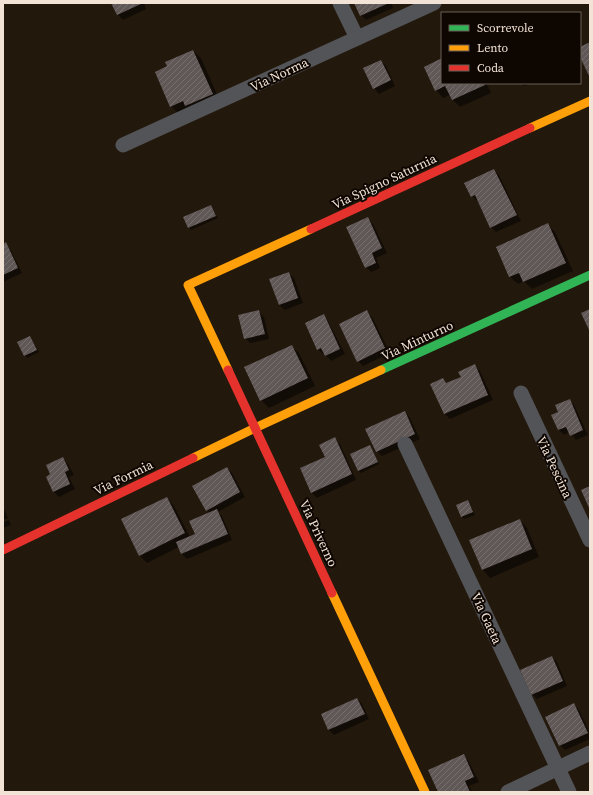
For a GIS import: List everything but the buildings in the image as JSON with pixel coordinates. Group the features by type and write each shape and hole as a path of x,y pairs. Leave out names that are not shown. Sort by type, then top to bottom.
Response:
{"street":[{"path":"340,3 357,38"},
{"name":"Via Norma","path":"124,145 434,3"},
{"name":"Via Spigno Saturnia","path":"188,285 590,101"},
{"name":"Via Minturno","path":"255,428 590,275"},
{"name":"Via Priverno","path":"188,285 422,791"},
{"name":"Via Pescina","path":"521,394 590,540"},
{"name":"Via Formia","path":"3,550 255,428"},
{"name":"Via Gaeta","path":"405,444 569,792"},
{"path":"508,792 590,753"}],"traffic: fast":[{"path":"381,370 590,275"}],"traffic: slow":[{"path":"530,128 590,101"},
{"path":"228,370 188,285 311,229"},
{"path":"193,458 381,370"},
{"path":"332,593 425,792"}],"traffic: jam":[{"path":"311,229 530,128"},
{"path":"228,370 332,593"},
{"path":"3,550 193,458"}]}
